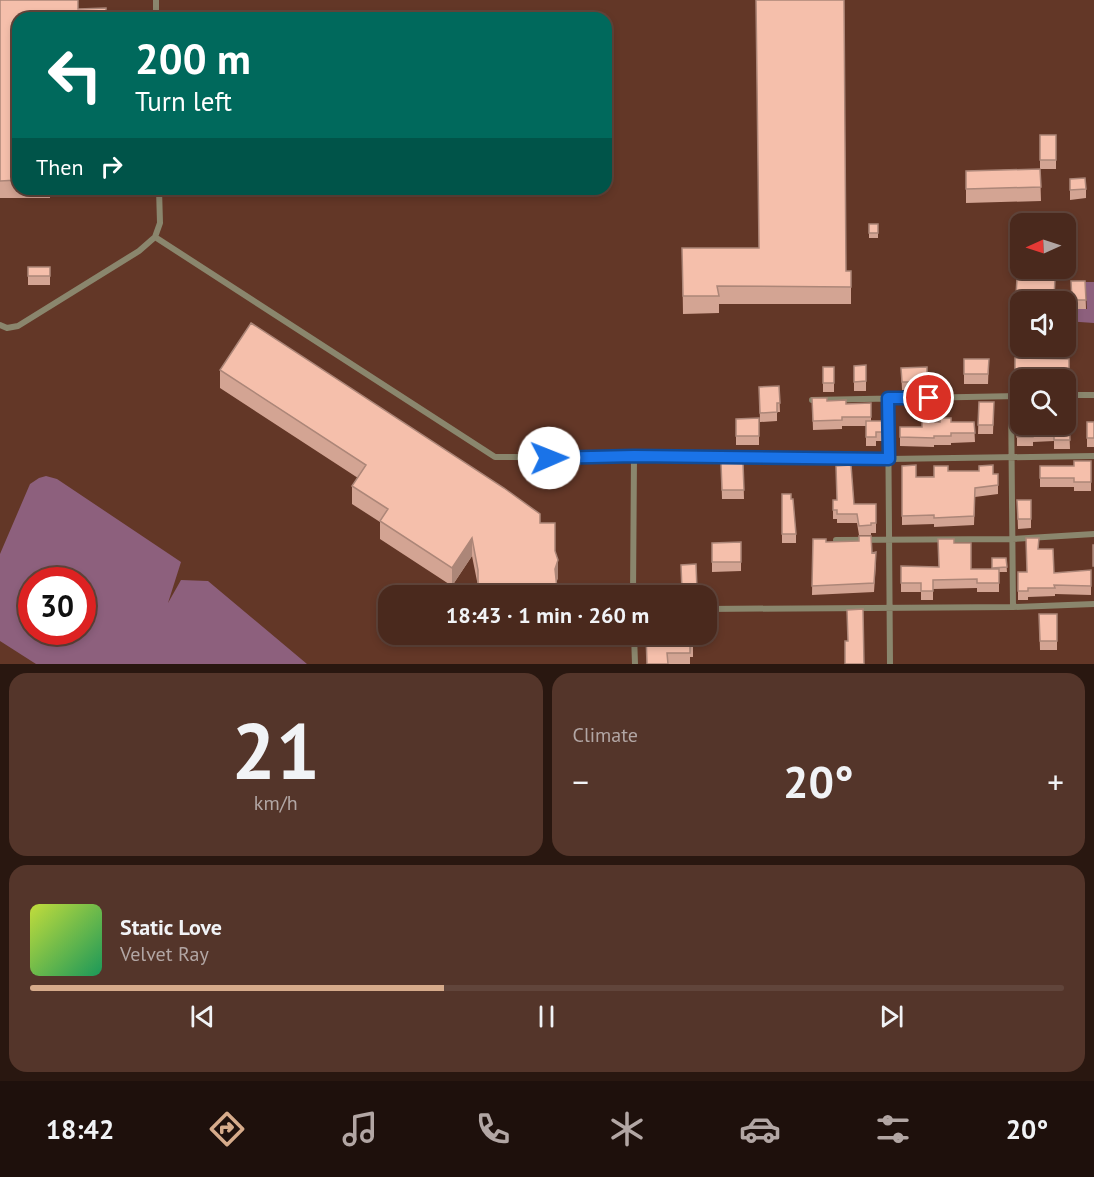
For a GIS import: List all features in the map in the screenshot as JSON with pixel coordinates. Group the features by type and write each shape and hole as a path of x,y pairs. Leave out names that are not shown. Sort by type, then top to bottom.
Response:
{"street":[{"path":"0,325 7,328 20,325 139,250 155,237 160,223 159,195"},
{"path":"155,237 495,457 889,459 1094,456"},
{"path":"1076,395 1094,395"},
{"path":"812,399 1010,397"},
{"path":"888,398 890,664"},
{"path":"1012,435 1013,607"},
{"path":"633,585 634,456"},
{"path":"836,540 1012,539 1094,534"},
{"path":"717,609 1013,607 1094,604"},
{"path":"634,645 635,664"}],"shaded area":[{"path":"1083,282 1094,282 1094,323 1076,322 1076,309 1087,309 1086,290 1079,290"},
{"path":"46,476 57,479 181,562 168,603 181,580 208,581 307,664 36,664 0,641 0,554 30,484"}],"building":[{"path":"0,0 78,0 78,9 106,8 106,12 12,12 12,180 0,181"},
{"path":"756,0 844,0 846,271 851,271 851,287 717,286 719,296 683,296 682,248 759,248"},
{"path":"1040,135 1056,135 1056,160 1040,160"},
{"path":"1040,169 1041,187 966,189 966,171"},
{"path":"1085,178 1086,189 1070,190 1070,179"},
{"path":"869,224 878,224 878,233 869,233"},
{"path":"28,267 50,267 50,276 28,276"},
{"path":"1017,279 1055,279 1054,291 1016,291"},
{"path":"1071,281 1085,281 1086,300 1076,300 1076,291 1072,291"},
{"path":"251,323 504,488 540,514 540,523 555,523 555,551 558,560 555,569 557,585 478,585 478,570 472,538 452,568 380,521 388,509 352,486 366,465 220,370"},
{"path":"1015,358 1069,359 1069,369 1015,369"},
{"path":"964,359 989,359 988,374 964,374"},
{"path":"866,365 866,381 854,382 854,366"},
{"path":"823,367 834,367 834,383 823,383"},
{"path":"927,367 927,385 902,382 901,368"},
{"path":"779,386 780,403 777,403 777,412 760,413 759,387"},
{"path":"812,398 827,398 827,401 846,400 846,404 871,403 871,417 842,417 842,420 813,421"},
{"path":"979,402 994,402 993,425 978,425"},
{"path":"759,418 759,436 736,436 736,419"},
{"path":"940,418 951,418 951,422 974,422 975,433 951,433 951,436 934,436 934,438 900,437 900,427 922,427 922,422 940,422"},
{"path":"866,421 882,421 882,432 876,432 876,437 866,437"},
{"path":"1087,422 1094,422 1094,438 1087,438"},
{"path":"1017,435 1033,435 1033,437 1017,437"},
{"path":"1054,435 1070,435 1070,440 1054,440"},
{"path":"1074,461 1091,461 1091,482 1074,482 1074,478 1040,478 1040,466 1074,466"},
{"path":"721,463 743,463 744,490 722,490"},
{"path":"851,465 854,504 876,504 876,523 871,523 871,525 859,526 857,514 837,514 837,510 833,510 833,500 837,500 836,466"},
{"path":"916,465 916,477 934,477 934,466 948,466 948,471 979,471 979,466 993,465 993,474 998,474 998,485 975,488 974,516 934,518 934,515 902,516 902,466"},
{"path":"782,494 791,494 791,499 793,499 796,534 782,534"},
{"path":"1017,500 1031,500 1031,519 1018,519"},
{"path":"859,536 871,536 872,553 876,552 874,583 812,586 813,539 826,539 826,542 859,541"},
{"path":"1026,538 1039,538 1038,549 1053,549 1054,573 1091,570 1091,586 1054,585 1055,588 1028,588 1028,591 1018,591 1018,572 1027,572"},
{"path":"938,539 954,539 954,543 971,543 971,569 999,569 999,583 977,583 977,579 933,580 933,591 921,591 921,583 901,583 901,566 939,567"},
{"path":"741,542 741,562 712,562 712,543"},
{"path":"992,558 1006,558 1007,567 992,568"},
{"path":"696,564 697,585 682,585 681,565"},
{"path":"863,609 864,664 845,664 845,641 848,641 847,610"},
{"path":"1039,614 1057,614 1057,641 1040,641"},
{"path":"646,645 693,645 690,646 690,653 667,653 668,664 647,664"}],"route":[{"path":"549,458 634,456 889,459 888,398 929,398"}]}
